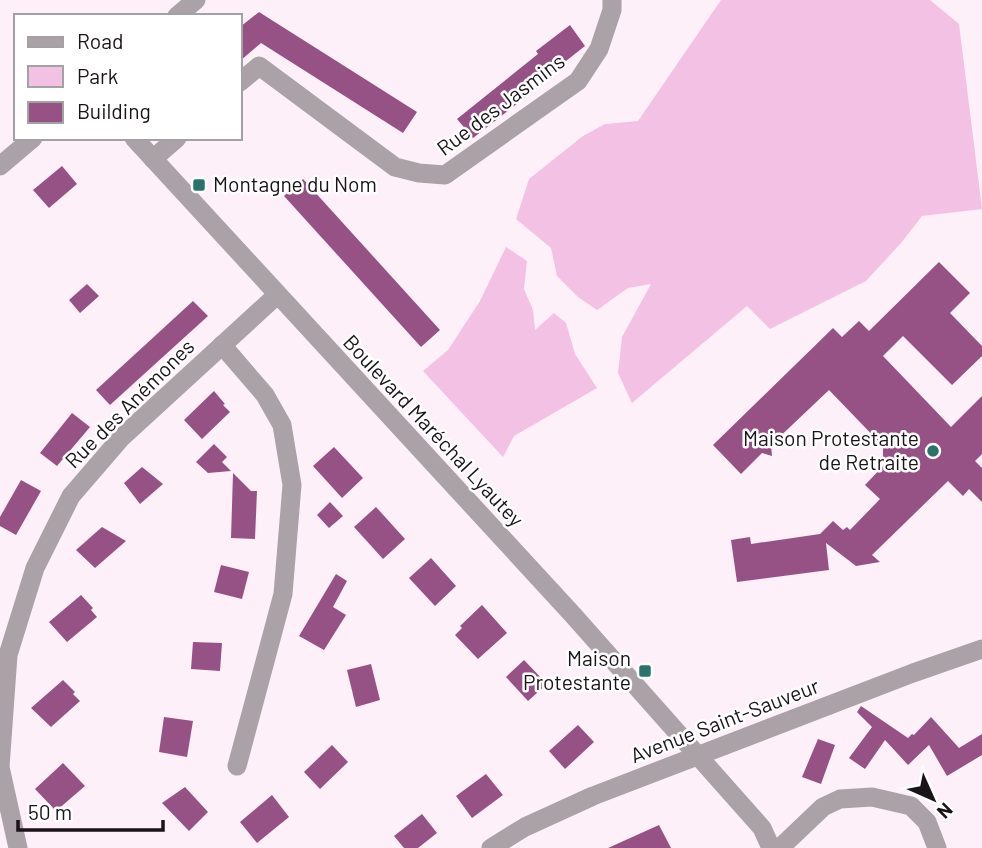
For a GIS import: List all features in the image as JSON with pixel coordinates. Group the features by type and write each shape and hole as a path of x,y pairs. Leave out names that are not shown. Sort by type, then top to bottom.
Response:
{"street":[{"path":"179,14 196,0"},
{"name":"Rue des Jasmins","path":"242,80 259,66 396,167 445,176 578,81 599,48 612,10 612,0"},
{"path":"0,166 31,140"},
{"name":"Boulevard Maréchal Lyautey","path":"136,140 573,615 762,828 771,848"},
{"path":"153,159 175,140"},
{"name":"Rue des Anémones","path":"18,848 0,767 8,655 36,568 71,496 121,439 277,295"},
{"path":"222,345 265,395 282,425 292,485 283,594 237,766"},
{"name":"Avenue Saint-Sauveur","path":"491,848 525,827 593,796 982,649"},
{"path":"780,848 823,807 840,799 872,797 911,806 927,822 937,848"}],"green space":[{"path":"721,0 930,0 959,24 982,209 922,216 866,281 770,329 747,306 632,403 618,373 622,337 651,284 628,288 597,310 578,297 557,276 551,248 516,219 529,179 583,136 605,124 638,121"},
{"path":"506,247 527,261 524,289 533,310 535,330 554,313 566,323 575,354 597,388 514,436 503,457 423,371 448,350 480,301"}],"building":[{"path":"259,12 417,112 403,133 261,43 242,59 242,25"},
{"path":"570,25 585,46 552,72 554,75 473,138 457,119"},
{"path":"62,166 77,184 49,208 33,190"},
{"path":"303,179 440,330 421,347 284,196"},
{"name":"Maison Protestante de Retraite","path":"939,262 970,293 950,313 982,346 982,356 952,385 903,336 883,356 951,427 982,396 982,454 975,461 982,468 982,502 969,489 963,496 948,481 872,555 880,562 856,566 826,543 829,570 737,582 731,540 750,537 751,544 820,534 833,521 843,530 847,527 850,530 880,499 865,485 885,464 883,446 829,390 771,445 772,456 762,453 741,474 713,445 833,328 842,337 859,321 869,331"},
{"path":"87,284 99,296 80,313 69,300"},
{"path":"193,301 208,316 110,405 96,390"},
{"path":"214,391 230,412 202,439 184,420"},
{"path":"72,413 90,427 57,466 40,453"},
{"path":"214,444 227,457 222,462 231,471 208,473 196,462"},
{"path":"334,447 363,478 342,498 313,466"},
{"path":"142,467 163,484 140,504 124,483"},
{"path":"233,473 251,491 257,491 255,539 231,538"},
{"path":"21,480 41,491 16,535 0,526 0,517"},
{"path":"330,502 343,516 329,528 317,515"},
{"path":"376,507 405,539 383,559 354,527"},
{"path":"102,527 126,541 95,568 76,550"},
{"path":"431,558 456,586 435,606 409,578"},
{"path":"221,565 249,572 242,599 214,592"},
{"path":"336,574 347,581 333,607 346,615 324,650 299,636"},
{"path":"81,595 97,617 67,642 49,622"},
{"path":"482,605 507,633 478,659 455,635 462,628 460,626"},
{"path":"193,642 222,643 220,671 191,669"},
{"path":"524,660 547,684 528,701 506,677"},
{"path":"371,664 380,700 356,707 347,670"},
{"path":"63,680 80,701 51,727 31,708"},
{"path":"861,706 908,738 931,717 959,748 982,734 982,755 947,776 929,745 908,765 885,740 865,769 849,758 872,727 857,712"},
{"path":"164,717 193,721 187,757 159,752"},
{"path":"578,725 594,742 565,769 549,751"},
{"path":"818,739 835,745 821,784 802,777"},
{"path":"332,745 348,762 320,789 304,772"},
{"path":"63,763 85,786 56,811 35,789"},
{"path":"486,774 503,795 472,818 456,796"},
{"path":"185,787 208,812 189,831 162,803"},
{"path":"272,795 289,817 257,843 240,822"},
{"path":"422,814 437,833 418,848 404,848 394,836"},
{"path":"659,825 671,848 608,848"}],"place":[{"name":"Montagne du Nom","path":"199,185"},
{"name":"Maison Protestante de Retraite","path":"933,451"},
{"name":"Maison Protestante","path":"645,671"}]}
